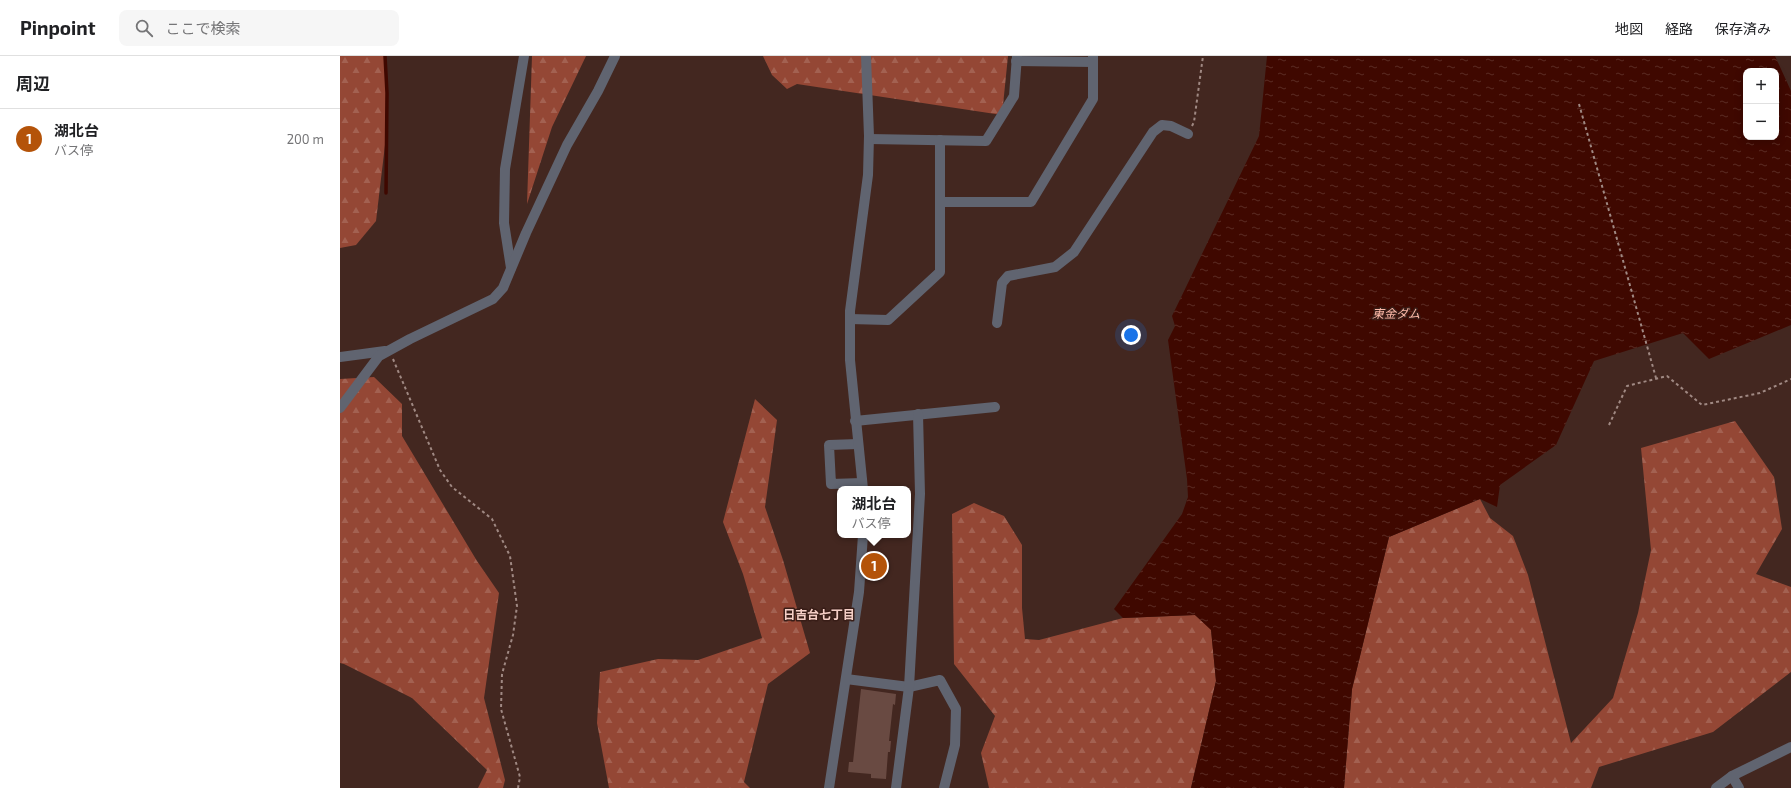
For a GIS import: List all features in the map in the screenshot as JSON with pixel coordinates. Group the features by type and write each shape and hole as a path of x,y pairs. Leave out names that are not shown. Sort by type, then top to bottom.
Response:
{"street":[{"path":"511,268 504,223 505,169 524,56"},
{"path":"340,408 380,356 410,339 493,299 503,288 567,145 615,56"},
{"path":"858,444 829,445 831,484 862,486 856,421 850,360 850,319 868,175 869,139 866,56"},
{"path":"869,139 986,141 1014,96 1016,58 1094,59 1094,99 1031,202 940,202"},
{"path":"997,323 1002,283 1008,276 1055,267 1074,252 1153,132 1162,125 1171,126 1188,134"},
{"path":"850,319 888,320 940,272 940,140"},
{"path":"340,357 389,351"},
{"path":"856,421 995,406"},
{"path":"896,788 909,687 920,494 918,414"},
{"path":"829,788 859,592 863,538"},
{"path":"846,679 909,687 940,680 956,709 955,745 944,788"},
{"path":"1716,788 1732,776 1791,747"},
{"path":"1732,776 1739,788"}],"path":[{"path":"1188,134 1194,122 1203,56"},
{"path":"1579,104 1656,378"},
{"path":"389,351 440,470 452,487 492,519 510,556 517,606 513,635 502,674 501,709 520,777 518,788"},
{"path":"1609,425 1627,386 1656,378 1667,376 1702,405 1760,393 1791,379"}],"green space":[{"path":"340,56 385,56 387,128 376,221 356,245 340,248"},
{"path":"532,56 586,56 552,127 527,204"},
{"path":"763,56 1008,56 1002,115 797,84 787,89 772,75"},
{"path":"374,377 402,404 402,436 477,561 499,593 484,698 505,780 503,788 478,788 487,770 412,698 340,663 340,379"},
{"path":"755,399 777,420 765,507 783,560 810,653 768,684 744,782 750,788 609,788 597,723 600,672 658,659 698,660 762,638 743,574 723,522"},
{"path":"1735,421 1774,477 1782,529 1756,574 1791,587 1791,672 1713,732 1599,767 1591,788 1344,788 1352,689 1389,537 1480,499 1490,518 1513,536 1528,575 1571,743 1613,698 1638,613 1651,550 1641,448"},
{"path":"974,503 1004,516 1022,545 1022,608 1025,639 1039,640 1123,618 1195,615 1211,629 1216,681 1191,788 989,788 981,753 995,716 954,664 952,514"}],"water":[{"name":"東金ダム","path":"1267,56 1775,56 1791,91 1791,325 1709,359 1683,333 1594,361 1556,445 1500,485 1497,507 1480,499 1389,537 1352,689 1344,788 1191,788 1216,681 1211,630 1195,615 1123,618 1114,609 1182,514 1188,497 1187,479 1168,340 1175,326 1172,316 1259,136"}],"building":[{"path":"861,689 896,694 895,705 893,704 889,741 891,741 890,752 888,752 886,779 871,778 871,774 848,772 849,762 853,762"}],"waterway":[{"path":"385,56 387,93 386,193"}],"place":[{"name":"湖北台","path":"874,566"}],"district":[{"name":"日吉台七丁目","path":"819,614"}]}
